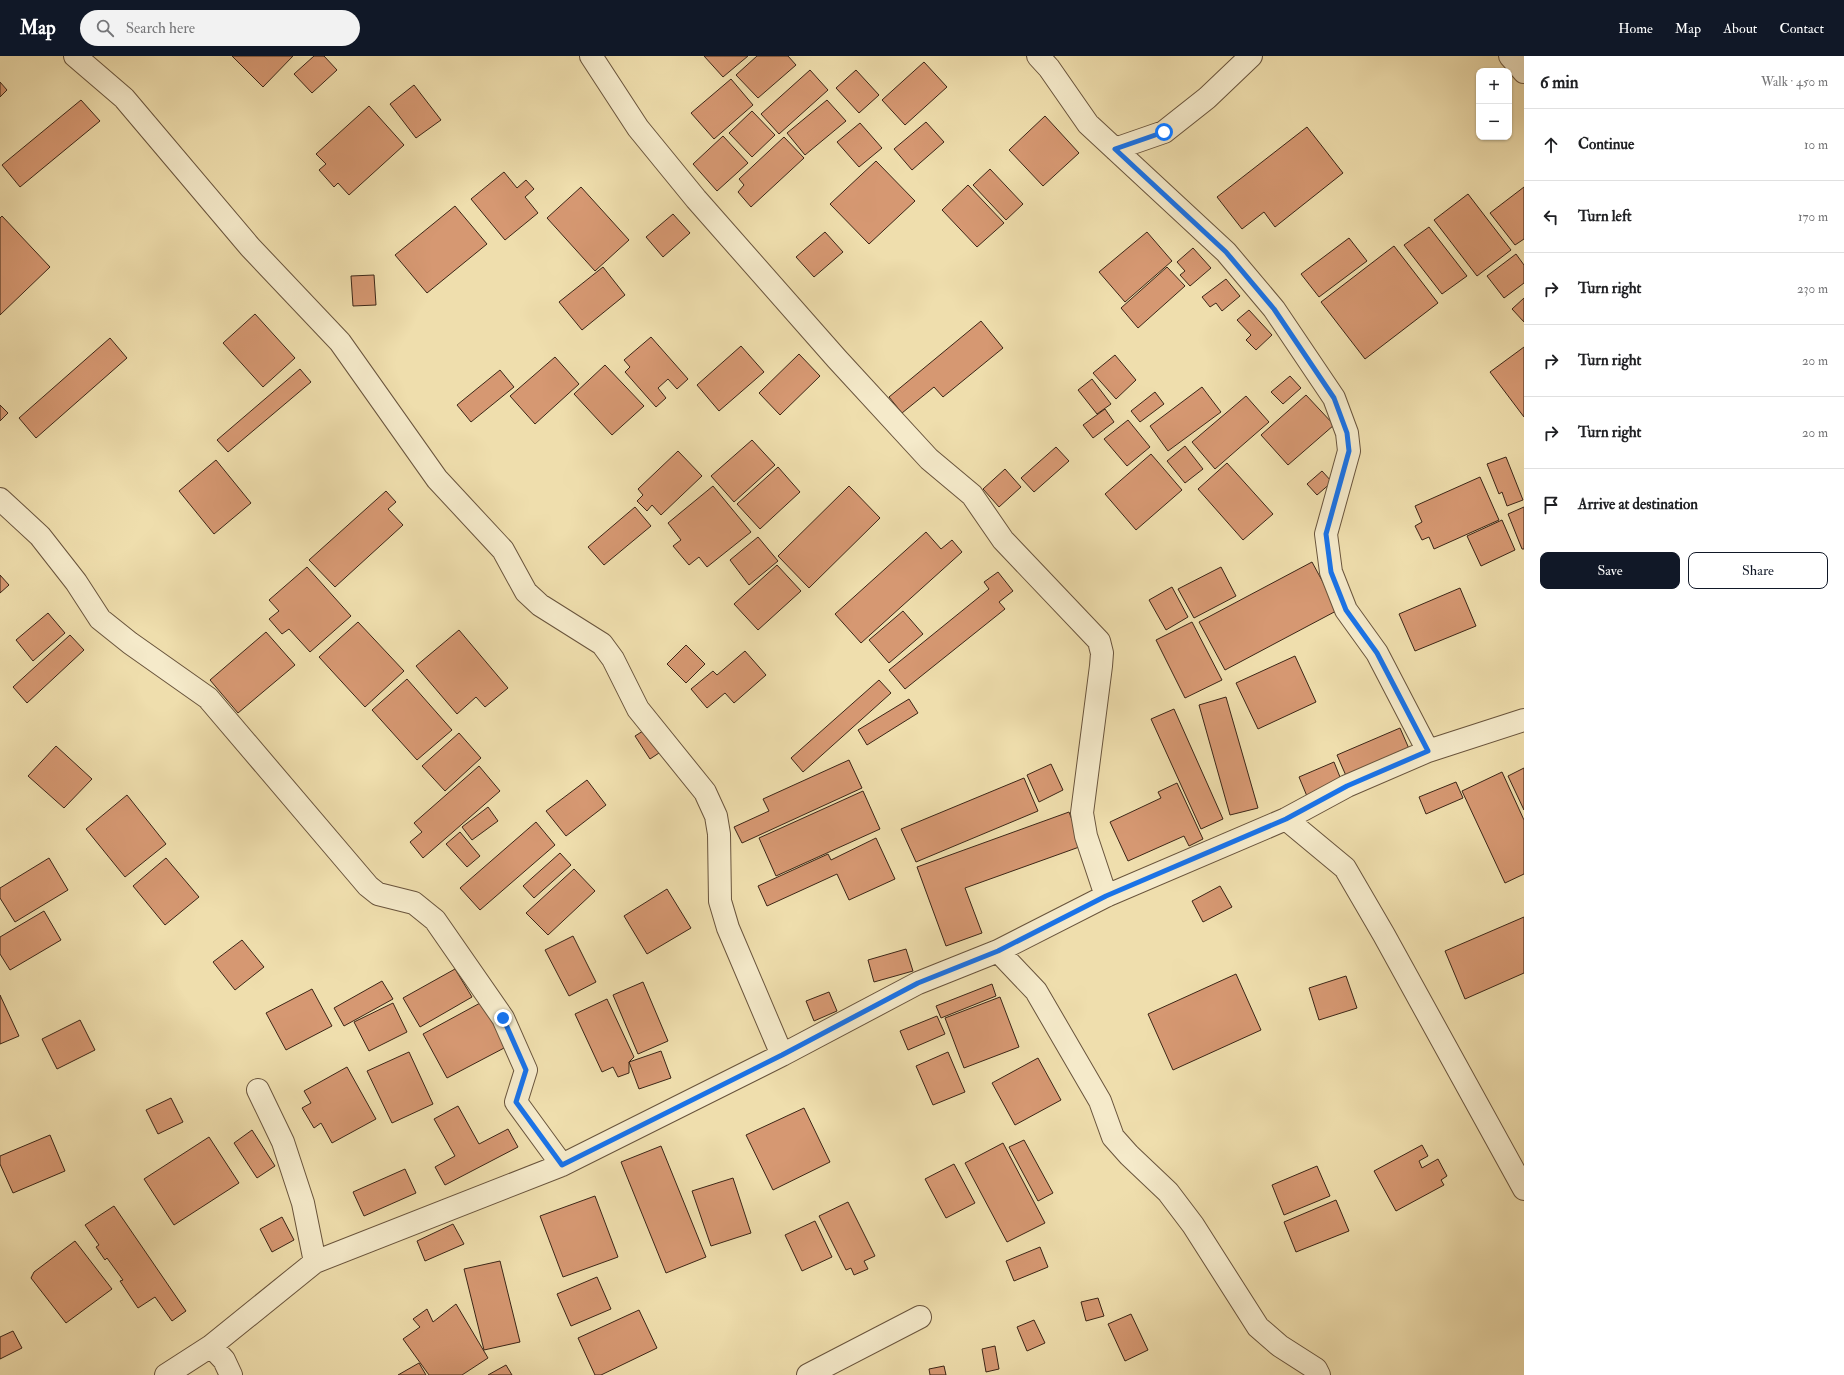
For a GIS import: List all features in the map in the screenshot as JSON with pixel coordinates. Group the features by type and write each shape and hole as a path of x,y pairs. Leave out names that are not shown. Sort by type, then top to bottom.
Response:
{"street":[{"path":"75,56 124,98 250,247 340,342 437,479 503,550 526,592 540,605 602,644 613,659 638,709 705,792 716,816 719,834 720,901 728,928 782,1055"},
{"path":"591,56 638,128 696,198 837,360 929,459 972,495 1003,540 1099,641 1102,653 1102,666 1082,813 1086,836 1106,896"},
{"path":"1038,56 1049,68 1088,124 1226,252 1274,309 1334,398 1347,433 1349,451 1326,534 1331,572 1346,610 1377,653 1428,751"},
{"path":"1115,149 1164,132 1207,98 1251,56"},
{"path":"1510,56 1524,72"},
{"path":"0,498 40,536 76,582 100,619 130,643 208,698 368,886 378,894 414,903 435,920 503,1018 526,1070 516,1102 562,1165"},
{"path":"166,1375 211,1346 315,1262 562,1165 782,1055 918,983 998,951 1106,896 1286,819 1347,786 1428,751 1524,720"},
{"path":"1286,819 1345,868 1388,942 1524,1189"},
{"path":"998,951 1036,990 1100,1101 1114,1137 1129,1155 1168,1192 1193,1225 1258,1327 1280,1346 1316,1369 1319,1375"},
{"path":"258,1090 283,1142 301,1196 315,1262"},
{"path":"808,1375 920,1317"},
{"path":"211,1346 224,1360 231,1375"}],"building":[{"path":"232,56 293,56 263,87"},
{"path":"314,56 324,56 337,70 312,93 294,74"},
{"path":"704,56 748,56 723,77"},
{"path":"757,56 788,56 796,65 758,98 736,75"},
{"path":"924,62 947,87 905,125 882,100"},
{"path":"810,70 828,90 779,134 761,114"},
{"path":"856,70 879,95 859,113 836,88"},
{"path":"731,79 753,105 714,139 691,113"},
{"path":"0,82 7,90 0,97"},
{"path":"414,85 441,120 416,138 390,104"},
{"path":"81,100 100,121 20,187 2,165"},
{"path":"827,100 846,121 805,155 787,133"},
{"path":"369,106 404,145 349,195 338,183 334,187 319,170 326,164 316,154"},
{"path":"752,111 775,135 752,157 729,133"},
{"path":"1045,116 1079,153 1043,186 1009,150"},
{"path":"926,122 944,142 912,170 894,149"},
{"path":"860,123 882,148 859,167 837,142"},
{"path":"1307,127 1343,173 1275,227 1264,212 1242,229 1217,197"},
{"path":"723,136 748,163 717,191 693,164"},
{"path":"784,137 804,158 751,207 738,192 744,185 739,179"},
{"path":"876,161 915,201 869,244 830,204"},
{"path":"990,169 1023,204 1006,220 973,185"},
{"path":"504,172 517,188 526,180 534,189 525,197 538,213 505,240 471,199"},
{"path":"968,185 1004,223 977,247 942,210"},
{"path":"581,187 629,240 595,271 547,218"},
{"path":"1524,187 1524,239 1515,245 1490,213"},
{"path":"1468,194 1511,250 1477,276 1434,220"},
{"path":"455,206 487,244 427,293 395,255"},
{"path":"673,214 690,233 663,257 646,237"},
{"path":"2,216 50,267 0,315 0,218"},
{"path":"1429,227 1467,276 1442,294 1404,245"},
{"path":"825,232 843,252 814,277 796,257"},
{"path":"1147,232 1172,261 1125,302 1099,272"},
{"path":"1349,238 1367,261 1319,297 1301,274"},
{"path":"1394,246 1438,303 1365,359 1321,302"},
{"path":"1193,248 1211,268 1190,286 1180,275 1185,271 1177,262"},
{"path":"1516,254 1524,265 1524,283 1504,298 1487,276"},
{"path":"603,267 625,295 582,330 559,302"},
{"path":"1167,267 1185,286 1138,328 1121,308"},
{"path":"374,275 376,305 353,306 351,276"},
{"path":"1226,279 1240,296 1222,311 1216,303 1210,307 1202,297"},
{"path":"1524,298 1524,322 1512,309"},
{"path":"1249,310 1272,335 1256,350 1246,340 1251,335 1237,320"},
{"path":"255,314 295,358 263,387 223,343"},
{"path":"981,321 1003,348 943,397 934,387 902,413 889,397"},
{"path":"651,337 688,379 677,389 668,379 658,388 666,398 656,407 625,372 630,367 624,360"},
{"path":"110,338 127,358 36,438 19,418"},
{"path":"741,346 764,372 719,411 697,385"},
{"path":"1524,347 1524,417 1490,372"},
{"path":"799,354 820,376 780,415 759,393"},
{"path":"1115,355 1136,380 1116,399 1093,373"},
{"path":"555,357 579,384 535,424 510,396"},
{"path":"605,365 644,406 612,435 574,394"},
{"path":"300,369 311,382 228,452 217,440"},
{"path":"500,370 514,387 471,422 457,405"},
{"path":"1290,376 1301,388 1283,404 1271,392"},
{"path":"1092,379 1111,404 1097,414 1078,390"},
{"path":"1202,387 1221,412 1168,451 1150,426"},
{"path":"1155,392 1164,404 1140,422 1131,411"},
{"path":"1306,395 1334,425 1288,465 1261,435"},
{"path":"1246,396 1269,422 1215,469 1192,442"},
{"path":"0,405 8,413 0,421"},
{"path":"1105,409 1114,422 1093,438 1083,425"},
{"path":"1128,420 1150,447 1127,466 1104,439"},
{"path":"752,440 775,465 734,502 711,476"},
{"path":"1185,446 1203,469 1185,483 1167,461"},
{"path":"1056,447 1069,461 1034,492 1021,478"},
{"path":"678,451 702,476 661,515 652,505 647,511 637,501 643,495 638,489"},
{"path":"1151,454 1182,490 1136,530 1105,494"},
{"path":"1506,457 1523,500 1507,506 1502,492 1499,494 1487,464"},
{"path":"216,460 251,503 214,534 179,491"},
{"path":"1227,463 1273,514 1243,540 1198,489"},
{"path":"778,467 800,492 760,529 737,504"},
{"path":"1005,469 1021,487 999,507 983,489"},
{"path":"1322,471 1332,482 1317,495 1307,484"},
{"path":"1480,477 1499,520 1434,549 1429,537 1422,540 1415,526 1422,522 1415,506"},
{"path":"713,486 751,532 707,567 699,557 689,565 673,546 681,540 668,523"},
{"path":"849,486 880,518 809,588 778,556"},
{"path":"386,491 396,502 388,509 403,525 335,587 309,560"},
{"path":"635,507 651,526 604,565 588,547"},
{"path":"1524,507 1524,549 1522,549 1508,514"},
{"path":"1502,520 1515,550 1481,566 1467,536"},
{"path":"926,532 941,549 952,540 962,552 861,643 835,614"},
{"path":"758,537 778,561 749,585 730,560"},
{"path":"1312,562 1338,610 1225,670 1199,622"},
{"path":"777,565 801,591 758,630 734,604"},
{"path":"307,567 351,616 310,652 289,629 282,634 269,619 279,611 269,600"},
{"path":"1221,567 1236,596 1194,618 1178,589"},
{"path":"998,572 1013,591 999,602 1005,609 905,689 889,670 989,589 984,582"},
{"path":"0,575 9,585 0,593"},
{"path":"1172,587 1188,617 1166,630 1149,600"},
{"path":"1460,588 1476,626 1415,651 1399,614"},
{"path":"903,611 923,634 889,663 869,640"},
{"path":"48,613 65,633 33,661 16,640"},
{"path":"358,622 404,671 365,707 319,657"},
{"path":"1192,622 1222,680 1185,698 1156,640"},
{"path":"459,630 508,688 485,707 476,697 457,714 416,666"},
{"path":"266,632 295,665 238,713 210,680"},
{"path":"70,635 84,650 27,703 13,687"},
{"path":"686,645 705,664 686,683 667,664"},
{"path":"745,651 766,675 734,703 725,693 707,708 691,689 713,671 717,675"},
{"path":"1295,656 1316,702 1258,729 1236,683"},
{"path":"407,679 452,730 417,760 372,710"},
{"path":"879,680 891,693 803,772 791,758"},
{"path":"1226,697 1258,808 1230,815 1199,705"},
{"path":"909,699 918,713 867,745 858,730"},
{"path":"1174,709 1223,819 1201,829 1151,719"},
{"path":"651,726 665,749 650,759 635,736"},
{"path":"1400,728 1410,751 1347,778 1337,755"},
{"path":"459,733 481,758 445,791 422,766"},
{"path":"56,746 92,779 64,808 28,776"},
{"path":"849,760 862,788 742,843 734,827 769,811 763,799"},
{"path":"1334,762 1344,787 1309,801 1299,777"},
{"path":"1051,764 1063,790 1039,802 1027,775"},
{"path":"479,766 500,791 423,858 410,842 422,832 414,823"},
{"path":"1524,768 1524,810 1508,776"},
{"path":"1502,772 1524,820 1524,874 1505,883 1462,791"},
{"path":"1024,778 1038,811 916,862 901,829"},
{"path":"587,780 606,805 566,836 546,811"},
{"path":"1456,782 1463,798 1426,814 1419,797"},
{"path":"1177,783 1203,839 1189,846 1184,836 1128,861 1110,822 1161,798 1158,792"},
{"path":"863,791 880,829 776,876 759,838"},
{"path":"127,795 166,844 125,877 86,829"},
{"path":"488,807 498,821 472,840 462,827"},
{"path":"1069,812 1082,846 965,888 982,933 946,946 917,867"},
{"path":"536,822 555,845 480,910 460,888"},
{"path":"460,832 480,856 467,867 446,844"},
{"path":"876,838 895,879 849,900 837,874 767,906 758,886 828,854 831,860"},
{"path":"560,853 571,865 534,898 523,886"},
{"path":"49,858 68,890 15,922 0,898 0,888"},
{"path":"166,858 199,897 165,925 133,886"},
{"path":"574,869 595,891 548,935 526,913"},
{"path":"1220,886 1232,907 1203,922 1192,901"},
{"path":"667,889 691,928 647,954 624,916"},
{"path":"44,911 61,940 10,970 0,954 0,937"},
{"path":"1524,917 1524,973 1465,999 1445,951"},
{"path":"573,936 596,982 569,996 545,950"},
{"path":"242,940 264,967 235,990 213,962"},
{"path":"906,949 913,971 874,982 868,960"},
{"path":"455,969 472,997 420,1027 403,998"},
{"path":"1236,974 1261,1030 1173,1070 1148,1014"},
{"path":"1346,976 1357,1008 1319,1020 1309,988"},
{"path":"382,981 393,999 344,1026 334,1008"},
{"path":"643,982 668,1041 638,1054 613,995"},
{"path":"992,984 996,996 941,1018 936,1006"},
{"path":"312,989 332,1026 286,1050 266,1013"},
{"path":"829,992 837,1011 814,1021 806,1001"},
{"path":"0,995 19,1036 0,1044"},
{"path":"1000,997 1019,1047 964,1068 945,1018"},
{"path":"607,999 634,1057 629,1062 629,1073 618,1077 613,1067 602,1072 575,1014"},
{"path":"482,1002 506,1047 447,1078 423,1034"},
{"path":"393,1003 407,1032 369,1051 354,1022"},
{"path":"937,1016 945,1034 908,1050 900,1031"},
{"path":"80,1020 95,1050 57,1069 42,1039"},
{"path":"661,1051 671,1078 639,1089 629,1062"},
{"path":"409,1052 433,1104 392,1123 367,1071"},
{"path":"948,1052 965,1092 933,1105 916,1066"},
{"path":"1038,1058 1061,1100 1015,1125 992,1083"},
{"path":"347,1067 376,1119 332,1143 321,1123 314,1128 302,1108 311,1103 304,1091"},
{"path":"171,1098 183,1122 158,1134 146,1110"},
{"path":"458,1106 479,1144 508,1129 518,1147 445,1185 435,1167 455,1156 434,1119"},
{"path":"804,1108 830,1162 773,1190 746,1135"},
{"path":"252,1130 275,1166 257,1178 234,1143"},
{"path":"50,1135 65,1171 13,1193 0,1164 0,1156"},
{"path":"209,1137 239,1183 174,1225 144,1179"},
{"path":"1024,1140 1053,1193 1038,1201 1009,1147"},
{"path":"1003,1143 1045,1223 1007,1242 965,1163"},
{"path":"1422,1145 1428,1156 1419,1161 1422,1168 1438,1159 1447,1176 1441,1180 1444,1185 1396,1211 1374,1171"},
{"path":"661,1146 706,1257 666,1273 621,1162"},
{"path":"954,1164 975,1203 946,1218 925,1179"},
{"path":"1317,1166 1330,1196 1284,1215 1272,1185"},
{"path":"405,1169 416,1193 364,1216 353,1192"},
{"path":"733,1178 751,1233 711,1246 692,1191"},
{"path":"595,1196 618,1257 563,1277 540,1216"},
{"path":"1336,1200 1349,1231 1296,1252 1284,1222"},
{"path":"848,1202 875,1256 864,1261 868,1269 854,1275 851,1268 846,1270 819,1216"},
{"path":"114,1206 186,1311 172,1321 155,1297 138,1308 120,1281 123,1280 107,1258 105,1260 96,1247 99,1245 85,1225"},
{"path":"282,1217 294,1240 272,1252 260,1229"},
{"path":"815,1221 832,1257 802,1271 785,1235"},
{"path":"453,1224 464,1244 425,1261 417,1241"},
{"path":"75,1241 112,1289 66,1323 31,1278 34,1272"},
{"path":"1040,1247 1048,1267 1014,1281 1006,1261"},
{"path":"500,1261 520,1342 484,1350 464,1269"},
{"path":"597,1277 611,1309 571,1326 557,1294"},
{"path":"1098,1298 1104,1316 1086,1321 1081,1302"},
{"path":"456,1304 488,1358 462,1375 429,1375 403,1339 420,1327 413,1319 427,1309 433,1322"},
{"path":"639,1310 657,1348 601,1375 595,1375 578,1338"},
{"path":"1131,1314 1148,1350 1125,1361 1108,1324"},
{"path":"1034,1320 1045,1343 1027,1351 1017,1327"},
{"path":"13,1331 22,1348 0,1359 0,1337"},
{"path":"995,1346 999,1369 986,1372 982,1349"},
{"path":"419,1363 426,1375 398,1375"},
{"path":"506,1365 512,1375 488,1375"},
{"path":"944,1366 946,1375 930,1375 929,1369"}],"route":[{"path":"503,1018 526,1070 516,1102 562,1165 782,1055 918,983 998,951 1106,896 1286,819 1347,786 1428,751 1377,653 1346,610 1331,572 1326,534 1349,451 1347,433 1334,398 1274,309 1226,252 1115,149 1164,132"}]}
